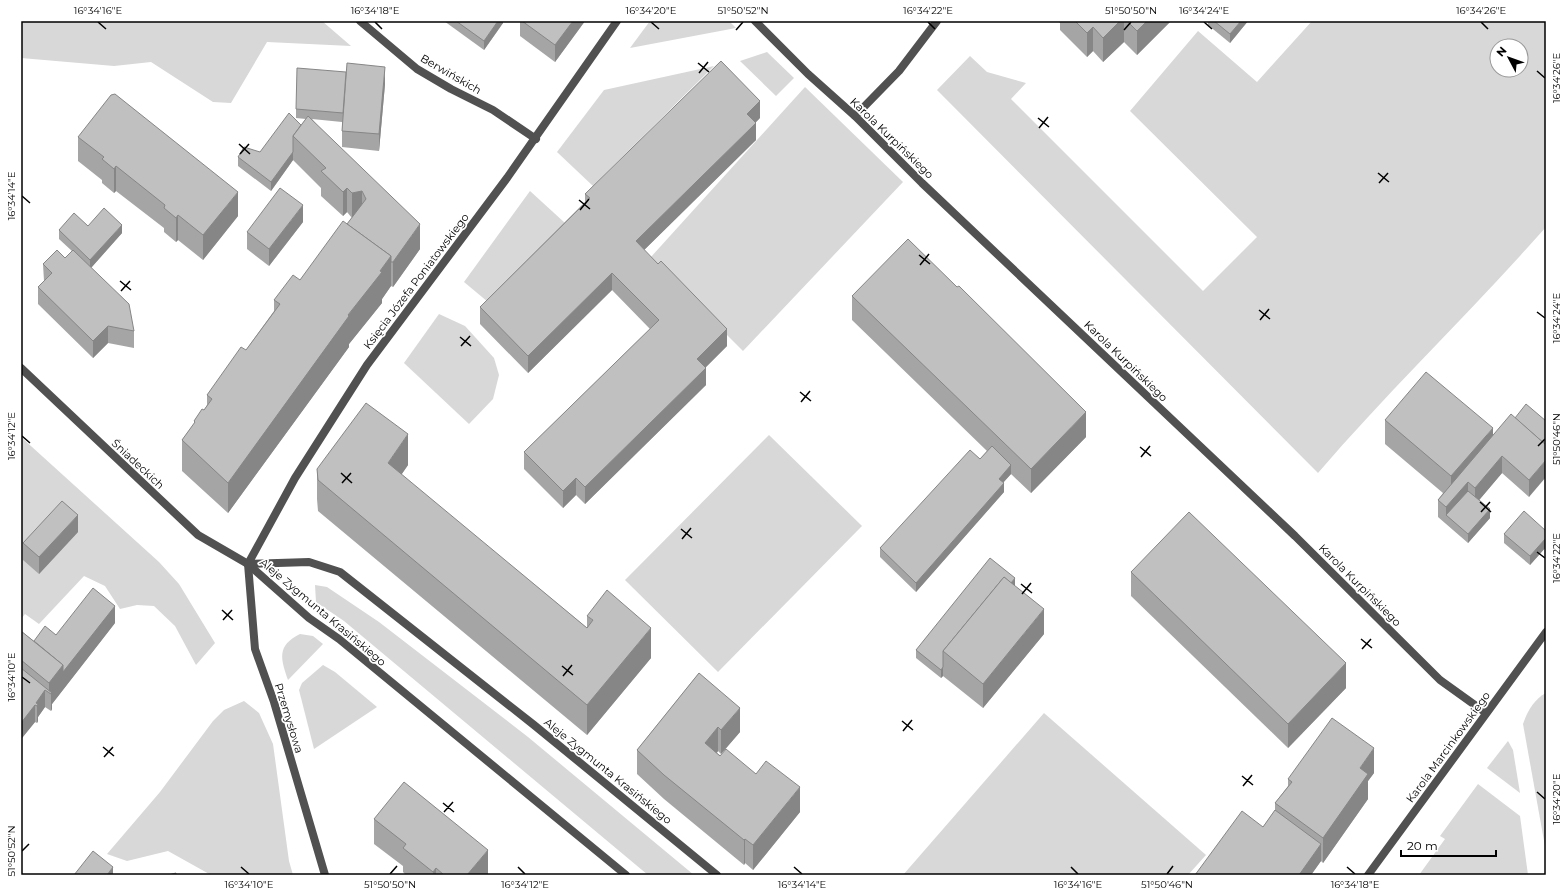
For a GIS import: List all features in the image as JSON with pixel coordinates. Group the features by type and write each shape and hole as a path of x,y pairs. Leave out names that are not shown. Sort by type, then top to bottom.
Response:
{"street":[{"name":"Berwińskich","path":"360,21 417,69 451,89 493,110 536,139"},
{"name":"Księcia Józefa Poniatowskiego","path":"248,564 294,478 367,365 536,139 617,21"},
{"name":"Karola Kurpińskiego","path":"755,21 808,74 855,116 922,183 1295,536 1440,680 1486,712"},
{"path":"855,116 899,71 937,21"},
{"name":"Śniadeckich","path":"21,368 198,535 248,564"},
{"name":"Aleje Zygmunta Krasińskiego","path":"248,564 308,562 340,572 534,725 717,875"},
{"name":"Przemysłowa","path":"248,564 256,649 274,702 325,875"},
{"name":"Aleje Zygmunta Krasińskiego","path":"248,564 309,618 339,639 626,875"},
{"name":"Karola Marcinkowskiego","path":"1368,875 1546,632"}],"shaded area":[{"path":"21,21 322,21 351,46 267,42 231,103 213,102 151,62 114,66 21,58"},
{"path":"650,21 729,21 736,28 630,48"},
{"path":"1312,21 1546,21 1546,227 1346,441 1318,473 937,90 970,56 987,72 1026,83 1011,99 1203,291 1257,237 1130,111 1198,31 1257,82"},
{"path":"767,52 794,78 776,96 740,61"},
{"path":"714,66 593,186 557,152 604,90"},
{"path":"805,87 903,182 743,351 650,258"},
{"path":"530,191 565,223 488,302 464,282"},
{"path":"439,314 465,326 494,358 499,375 493,399 469,424 404,363"},
{"path":"769,435 862,526 718,672 625,580"},
{"path":"21,437 159,562 179,584 215,643 196,665 175,626 154,606 137,605 120,609 105,586 84,576 39,624 25,614 21,619"},
{"path":"315,585 327,587 379,622 528,737 694,875 648,875 344,621 316,602"},
{"path":"300,634 313,636 323,644 288,680 282,654 287,643"},
{"path":"323,665 335,672 377,707 314,749 299,690 302,683"},
{"path":"1546,693 1546,852 1523,724 1532,706"},
{"path":"244,701 259,713 273,744 289,861 293,875 211,875 168,851 127,861 107,854 160,792 213,721 224,710"},
{"path":"1044,713 1206,855 1188,875 903,875"},
{"path":"1508,741 1513,750 1520,793 1487,768"},
{"path":"1478,784 1520,816 1528,875 1419,875 1445,839 1440,836"}],"building":[{"path":"456,21 498,21 484,41"},
{"path":"522,21 573,21 555,45"},
{"path":"1075,21 1120,21 1103,38 1093,27 1087,33"},
{"path":"1127,21 1147,21 1137,31"},
{"path":"1214,21 1241,21 1230,34"},
{"path":"721,61 760,101 747,114 756,123 636,241 658,264 661,261 727,329 697,359 706,368 585,487 576,478 563,491 524,452 659,320 612,273 528,356 480,307 590,198 585,194"},
{"path":"347,63 385,67 379,134 342,131"},
{"path":"297,68 346,72 343,113 296,109"},
{"path":"115,94 238,192 203,235 178,215 176,218 164,208 165,205 116,166 114,169 102,159 104,157 78,137 111,95"},
{"path":"289,113 301,125 293,136 293,152 271,182 238,157 244,147 260,152"},
{"path":"308,116 420,224 393,262 391,262 391,256 347,224 366,199 362,191 352,193 347,188 343,192 321,171 326,168 293,136"},
{"path":"280,188 303,205 269,249 247,232"},
{"path":"104,208 122,225 90,260 59,230 74,213 88,226"},
{"path":"343,221 391,256 380,271 382,272 348,315 349,316 228,483 182,440 202,409 204,410 212,399 207,395 241,347 246,350 280,304 274,300 293,275 300,280"},
{"path":"908,239 957,287 959,286 1086,412 1031,469 852,296"},
{"path":"57,250 65,258 73,250 129,304 134,331 108,326 93,341 38,287 52,273 43,264"},
{"path":"1426,372 1493,428 1451,476 1385,420"},
{"path":"366,403 408,434 388,463 587,628 593,620 587,616 607,590 651,628 587,705 318,480 317,469"},
{"path":"1526,404 1546,421 1546,445 1515,418"},
{"path":"1511,414 1546,445 1546,460 1529,480 1502,456 1475,488 1468,482 1446,507 1438,500"},
{"path":"992,446 1011,465 999,479 1004,483 916,583 880,548 970,450 980,459"},
{"path":"1468,491 1490,509 1468,534 1446,515"},
{"path":"62,501 78,515 39,557 23,543"},
{"path":"1524,511 1546,531 1546,538 1530,556 1504,534"},
{"path":"1189,512 1346,663 1288,724 1131,572"},
{"path":"990,558 1015,578 1011,583 1004,577 943,651 943,667 941,670 916,650"},
{"path":"1004,577 1044,609 983,684 943,651"},
{"path":"93,588 115,606 63,672 63,665 34,641 45,626 56,635"},
{"path":"21,631 63,665 49,683 21,660"},
{"path":"21,668 52,693 51,694 45,690 36,703 38,704 37,706 35,705 21,723"},
{"path":"699,673 740,708 721,730 718,727 705,743 720,756 726,749 756,774 766,761 800,787 753,845 745,839 744,840 664,775 637,750"},
{"path":"1332,718 1374,748 1360,768 1368,774 1323,838 1275,803 1292,782 1288,779"},
{"path":"404,782 488,850 467,875 444,875 436,868 433,872 403,848 406,844 374,819"},
{"path":"1275,810 1321,844 1299,875 1195,875 1242,811 1263,827"},
{"path":"93,851 113,867 107,875 74,875"}]}
